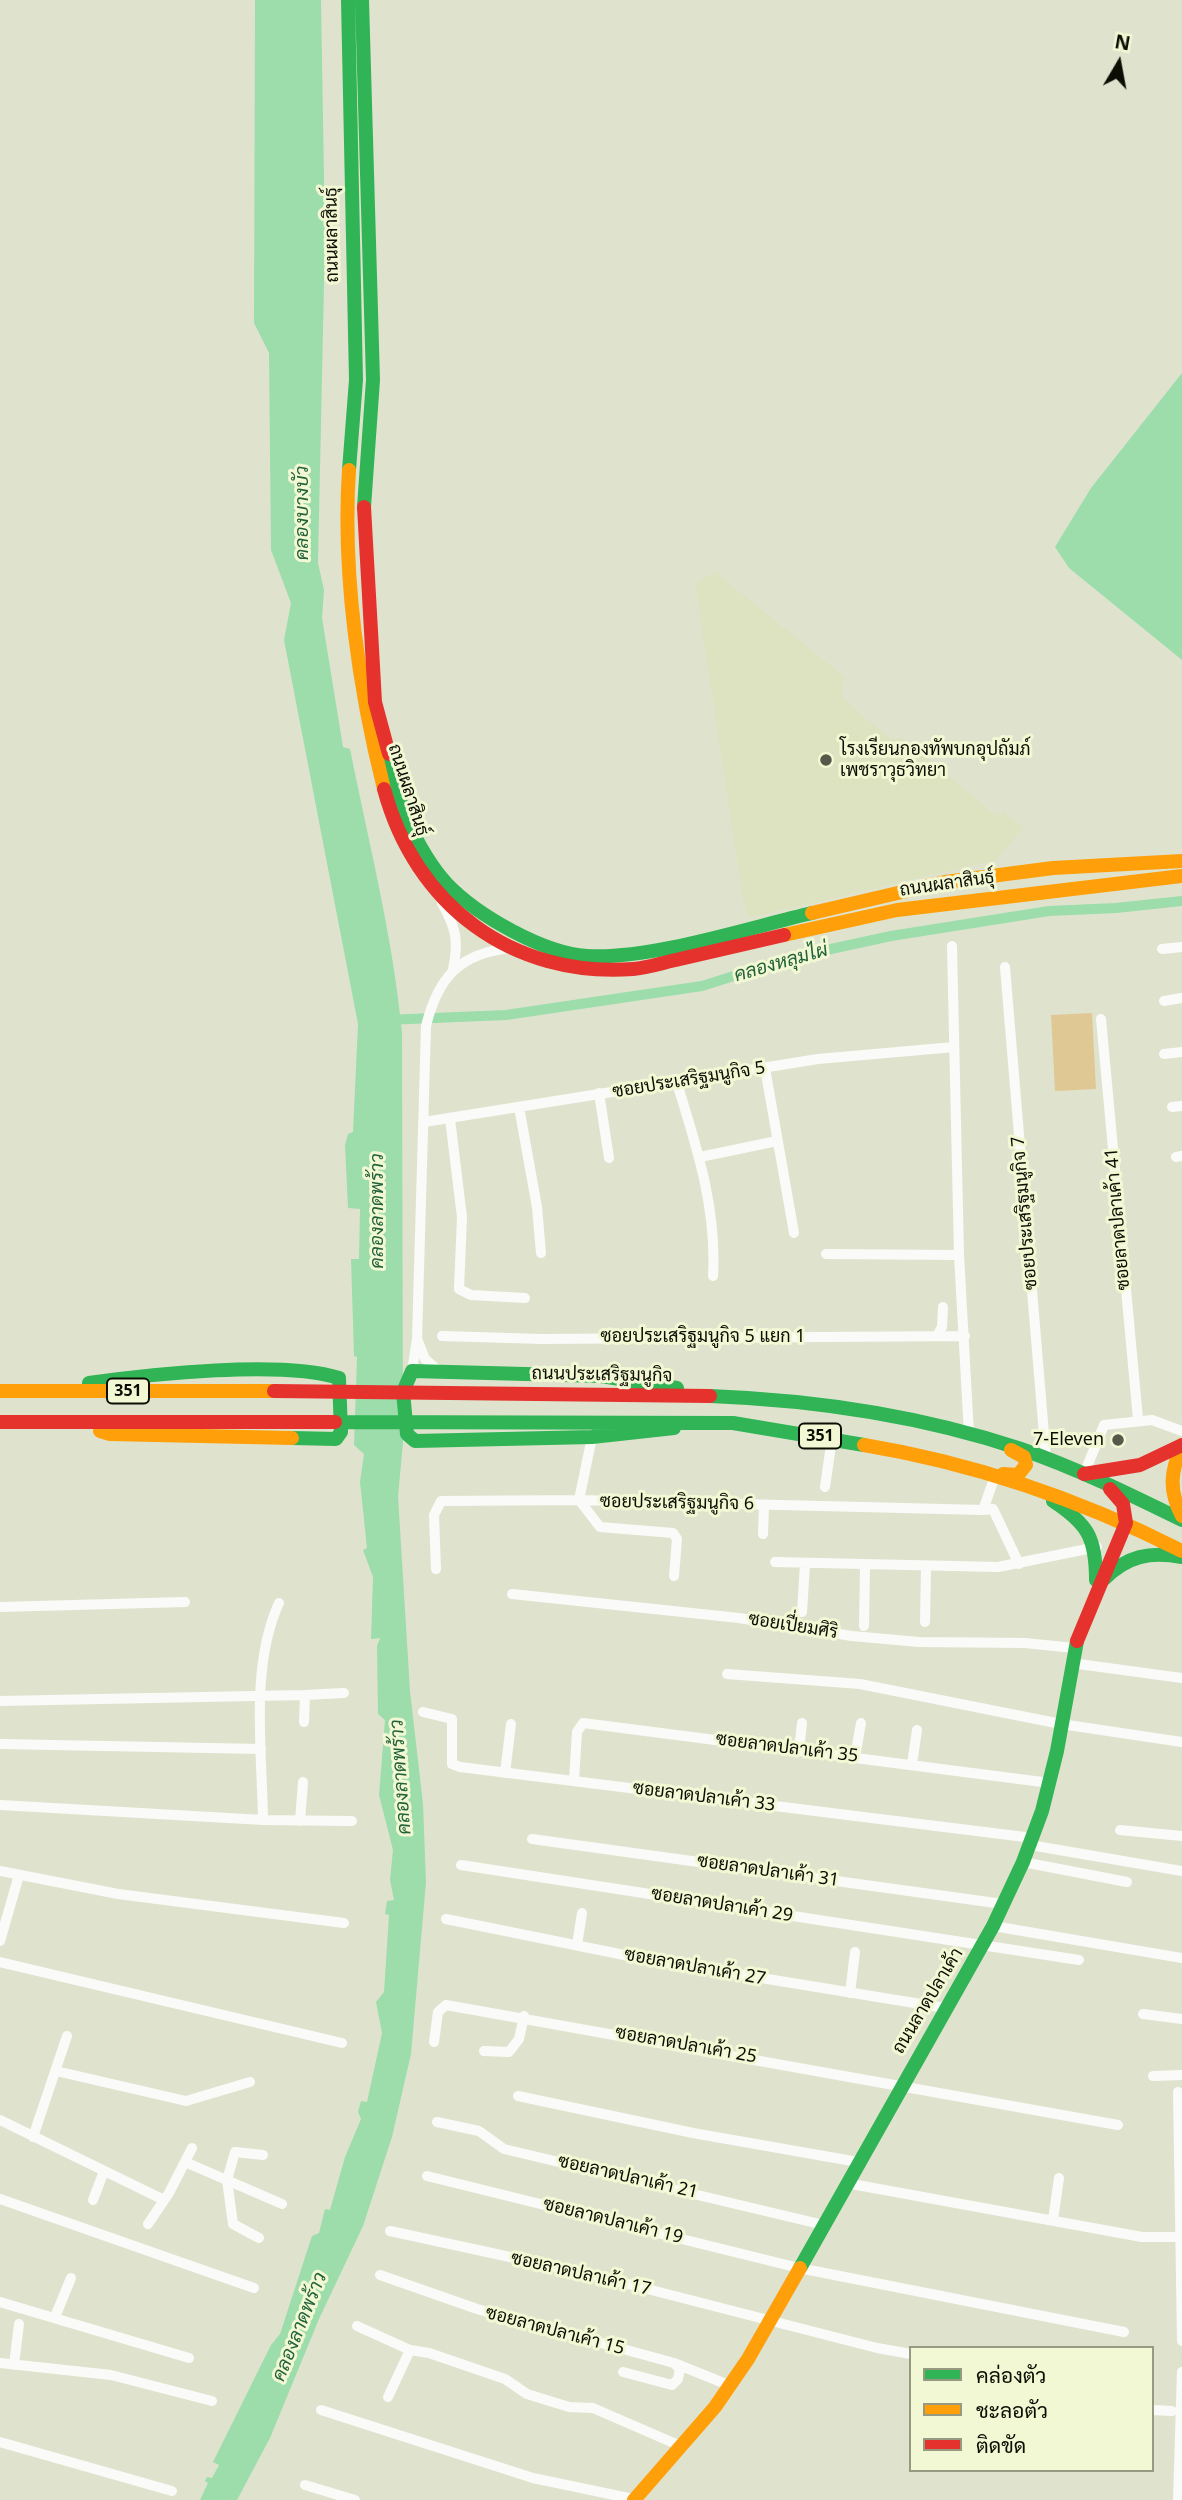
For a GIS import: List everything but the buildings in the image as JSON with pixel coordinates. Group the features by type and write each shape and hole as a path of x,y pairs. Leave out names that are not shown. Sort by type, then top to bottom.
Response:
{"main road":[{"name":"ถนนผลาสินธุ์","path":"348,0 356,380 347,500 351,588 369,730 397,831 418,869 439,896 475,929 532,957 587,968 634,969 897,910 1182,876"},
{"name":"ถนนผลาสินธุ์","path":"362,0 373,380 364,503 375,702 405,814 422,848 447,884 509,931 543,945 586,956 639,953 945,883 1053,868 1182,861"},
{"path":"353,298 372,297"},
{"path":"77,1390 86,1384 103,1380 170,1375 312,1371 334,1373 339,1378 341,1432 336,1440 306,1441 110,1434 78,1423"},
{"path":"702,1421 636,1435 445,1443 415,1441 407,1434 403,1385 405,1377 412,1371 601,1376 666,1385 703,1395"},
{"path":"443,1372 435,1379 435,1434 445,1443"},
{"name":"ถนนประเสริฐมนูกิจ","path":"0,1391 501,1393 767,1398 845,1407 973,1435 1046,1458 1182,1518"},
{"name":"351","path":"0,1422 702,1421 832,1438 958,1466 1031,1487 1126,1523 1182,1550"},
{"path":"958,1466 1013,1476 1023,1472 1025,1461 1021,1455 973,1435"},
{"path":"1090,1476 1140,1465 1182,1445"},
{"path":"1182,1445 1173,1465 1169,1488 1182,1518"},
{"path":"1090,1476 1123,1501 1127,1509 1126,1523"},
{"path":"1031,1487 1090,1530 1097,1547 1096,1588"},
{"name":"ถนนลาดปลาเค้า","path":"635,2500 683,2447 731,2386 771,2321 901,2084 983,1946 1031,1842 1050,1783 1074,1648 1096,1588 1126,1523"},
{"path":"1096,1588 1120,1564 1135,1555 1162,1552 1182,1557"}],"street":[{"path":"412,1371 418,1339 424,1044 426,1026 436,996 453,969 459,944 457,933 439,896"},
{"path":"952,946 960,1255 973,1435"},
{"path":"1162,949 1182,947"},
{"path":"453,969 475,954 511,948"},
{"name":"ซอยประเสริฐมนูกิจ 7","path":"1005,967 1046,1458"},
{"path":"1164,1001 1182,999"},
{"name":"ซอยลาดปลาเค้า 41","path":"1101,1019 1138,1419"},
{"name":"ซอยประเสริฐมนูกิจ 5","path":"424,1122 838,1056 954,1047"},
{"path":"1164,1054 1182,1052"},
{"path":"765,1068 794,1233"},
{"path":"676,1080 700,1157 713,1218 713,1276"},
{"path":"599,1093 609,1158"},
{"path":"519,1107 537,1207 541,1254"},
{"path":"450,1119 462,1217 459,1289 471,1295 525,1298"},
{"path":"700,1157 777,1141"},
{"path":"826,1254 960,1255"},
{"path":"937,1336 942,1327 943,1307"},
{"name":"ซอยประเสริฐมนูกิจ 5 แยก 1","path":"442,1336 542,1339 965,1336"},
{"path":"418,1339 425,1359 443,1372"},
{"path":"1090,1476 1104,1425 1138,1419 1163,1423 1182,1431"},
{"path":"592,1437 579,1500 600,1527 673,1533 677,1539 674,1576"},
{"path":"825,1487 832,1438"},
{"path":"995,1476 983,1510 993,1509 1018,1564"},
{"name":"ซอยประเสริฐมนูกิจ 6","path":"436,1569 434,1515 441,1501 579,1500 983,1510"},
{"path":"764,1505 764,1534"},
{"path":"775,1563 865,1567 998,1567 1097,1547"},
{"path":"802,1612 805,1564"},
{"path":"864,1626 865,1567"},
{"path":"925,1622 926,1568"},
{"name":"ซอยเปี่ยมศิริ","path":"512,1594 739,1618 892,1640 1074,1648"},
{"path":"0,1607 185,1602"},
{"path":"262,1820 259,1697 264,1645 279,1602"},
{"path":"1071,1663 1182,1678"},
{"path":"727,1674 860,1684 1061,1724 1182,1742"},
{"path":"0,1701 344,1693"},
{"path":"304,1695 304,1722"},
{"name":"ซอยลาดปลาเค้า 33","path":"423,1712 452,1719 452,1764 1031,1842 1182,1871"},
{"name":"ซอยลาดปลาเค้า 35","path":"574,1780 577,1732 583,1723 1050,1783"},
{"path":"799,1750 802,1723"},
{"path":"855,1757 861,1723"},
{"path":"505,1773 511,1724"},
{"path":"912,1764 917,1730"},
{"path":"0,1744 261,1749"},
{"path":"300,1821 303,1782"},
{"path":"0,1805 262,1820 352,1821"},
{"path":"1120,1830 1182,1836"},
{"name":"ซอยลาดปลาเค้า 31","path":"532,1839 1003,1904"},
{"path":"1023,1862 1127,1882"},
{"name":"ซอยลาดปลาเค้า 29","path":"461,1865 1079,1960"},
{"path":"0,1871 118,1894 344,1923"},
{"path":"0,1941 19,1875"},
{"path":"577,1945 582,1913"},
{"name":"ซอยลาดปลาเค้า 27","path":"446,1919 577,1945 945,2008"},
{"path":"993,1926 1182,1958"},
{"path":"850,1993 855,1952"},
{"path":"0,1962 342,2043"},
{"name":"ซอยลาดปลาเค้า 25","path":"434,2042 440,2008 446,2005 471,2011 524,2016 1118,2125"},
{"path":"1143,2014 1182,2019"},
{"path":"484,2051 509,2052 519,2039 524,2016"},
{"path":"33,2137 66,2036"},
{"path":"56,2070 186,2101 250,2082"},
{"path":"1153,2076 1182,2076"},
{"path":"1178,2092 1182,2341"},
{"path":"517,2096 693,2133 858,2162"},
{"path":"0,2120 164,2200"},
{"name":"ซอยลาดปลาเค้า 21","path":"437,2122 479,2131 504,2149 747,2204 824,2225"},
{"path":"148,2224 192,2148"},
{"path":"258,2238 233,2224 227,2180 235,2152 263,2155"},
{"path":"186,2162 282,2203"},
{"path":"93,2200 104,2171"},
{"name":"ซอยลาดปลาเค้า 19","path":"427,2176 799,2268 1124,2332"},
{"path":"1053,2220 1059,2178"},
{"path":"846,2183 1142,2236 1181,2237"},
{"path":"0,2199 254,2288"},
{"name":"ซอยลาดปลาเค้า 17","path":"390,2231 593,2275 909,2354"},
{"name":"ซอยลาดปลาเค้า 15","path":"380,2275 477,2309 674,2363 731,2386"},
{"path":"55,2317 71,2278"},
{"path":"0,2302 189,2358"},
{"path":"14,2365 19,2324"},
{"path":"357,2326 410,2350 429,2353 505,2379 527,2394 569,2407 593,2408 683,2447"},
{"path":"388,2397 410,2350"},
{"path":"0,2363 111,2375 212,2401"},
{"path":"623,2372 672,2385 678,2379 680,2369 674,2363"},
{"path":"1178,2500 1182,2372"},
{"path":"321,2410 533,2478 635,2500"},
{"path":"1154,2410 1172,2411"},
{"path":"0,2442 172,2491"},
{"path":"305,2485 355,2500"}],"shaded area":[{"name":"โรงเรียนกองทัพบกอุปถัมภ์ เพชราวุธวิทยา","path":"715,572 846,678 841,686 842,696 857,711 892,739 903,738 998,817 1003,811 1023,828 996,860 749,918 744,906 695,584"},
{"path":"1092,1013 1096,1089 1055,1091 1051,1015"}],"water":[{"path":"255,0 321,0 325,237 318,563 324,590 322,618 343,747 350,749 380,891 393,961 402,1033 403,1443 398,1496 410,1691 423,1804 426,1882 411,2054 392,2137 363,2226 319,2319 270,2438 237,2500 200,2500 208,2483 205,2481 207,2477 212,2478 219,2465 213,2462 271,2345 280,2334 312,2236 319,2233 325,2209 330,2210 345,2157 361,2119 358,2112 361,2101 367,2102 382,2033 376,2002 384,1992 389,1915 385,1914 387,1901 394,1900 390,1880 393,1850 379,1795 385,1720 378,1714 377,1646 380,1638 371,1639 373,1577 363,1550 367,1548 360,1482 364,1454 354,1445 357,1357 354,1356 351,1259 359,1259 360,1209 348,1208 345,1145 348,1134 353,1132 358,1024 284,640 291,603 271,550 269,353 254,323"},
{"path":"1182,373 1182,660 1069,568 1055,547 1091,488"}],"waterway":[{"name":"คลองหลุมไผ่","path":"386,1020 506,1015 702,986 794,957 891,936 1049,911 1182,901"}],"traffic: fast":[{"path":"348,0 356,380 349,470"},
{"path":"362,0 373,380 364,507"},
{"path":"389,754 405,816 423,852 441,877 460,896 493,920 551,948 587,956 640,953 699,942 812,913"},
{"path":"89,1383 180,1373 251,1369 314,1373 339,1378 341,1432 336,1439 292,1438"},
{"path":"674,1428 592,1437 415,1441 407,1434 403,1392 412,1371 601,1376 677,1388"},
{"path":"710,1396 828,1406 907,1419 984,1437 1042,1456 1182,1520"},
{"path":"335,1422 733,1423 864,1445"},
{"path":"1053,1501 1074,1517 1088,1533 1094,1553 1096,1580"},
{"path":"1104,1579 1121,1565 1140,1557 1182,1557"},
{"path":"800,2268 993,1926 1023,1862 1042,1811 1057,1751 1077,1641"}],"traffic: slow":[{"path":"349,470 348,549 354,631 367,712 384,789"},
{"path":"812,913 945,882 1053,868 1182,861"},
{"path":"784,935 897,910 1182,876"},
{"path":"0,1391 274,1391"},
{"path":"100,1431 110,1434 292,1438"},
{"path":"864,1445 946,1462 1027,1486 1106,1516 1182,1551"},
{"path":"1182,1445 1175,1463 1173,1481 1175,1498 1182,1516"},
{"path":"1003,1474 1018,1475 1026,1465 1024,1457 1011,1450"},
{"path":"634,2500 715,2407 748,2359 800,2268"}],"traffic: jam":[{"path":"364,507 375,702 389,754"},
{"path":"384,789 399,830 419,867 445,899 475,926 509,947 547,961 589,969 633,969 784,935"},
{"path":"274,1391 710,1396"},
{"path":"0,1422 335,1422"},
{"path":"1084,1474 1140,1465 1182,1445"},
{"path":"1077,1641 1126,1523 1123,1504 1110,1489"}],"place":[{"name":"โรงเรียนกองทัพบกอุปถัมภ์ เพชราวุธวิทยา","path":"826,760"},
{"name":"7-Eleven","path":"1118,1440"}],"water label":[{"name":"คลองบางบัว","path":"303,513"},
{"name":"คลองลาดพร้าว","path":"378,1211"},
{"name":"คลองลาดพร้าว","path":"401,1777"},
{"name":"คลองลาดพร้าว","path":"300,2327"}]}
